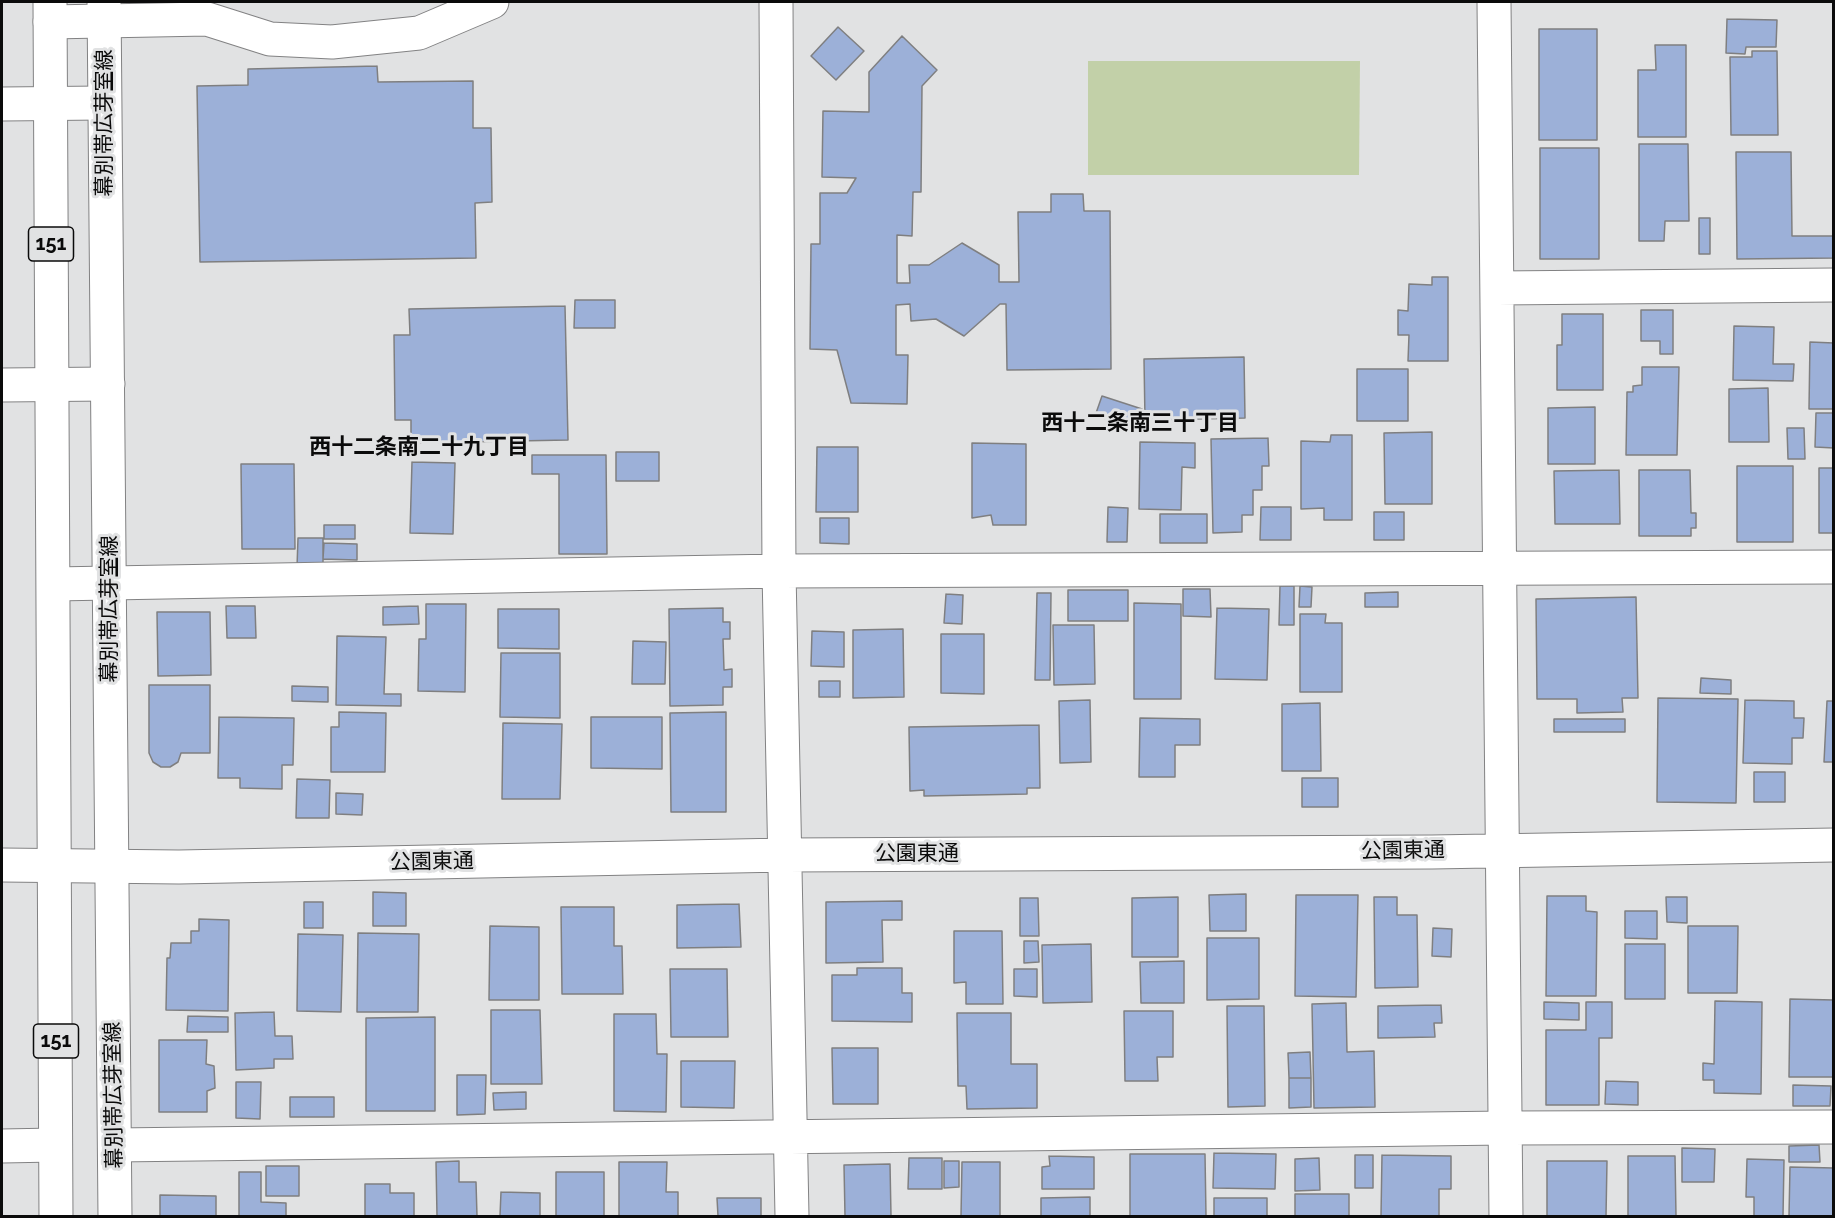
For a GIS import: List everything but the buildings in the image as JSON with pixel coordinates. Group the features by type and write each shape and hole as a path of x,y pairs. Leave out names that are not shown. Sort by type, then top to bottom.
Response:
{"street":[{"path":"50,12 207,10 270,39 332,42 419,33 492,2"},
{"path":"776,2 779,571 792,1216"},
{"path":"1494,2 1506,1216"},
{"name":"幕別帯広芽室線","path":"104,11 103,104 108,384 115,1216"},
{"name":"151","path":"50,12 56,1216"},
{"path":"2,104 103,104"},
{"path":"1497,288 1833,285"},
{"path":"2,385 108,384"},
{"path":"54,584 779,571 1833,567"},
{"name":"公園東通","path":"2,866 785,855 1420,852 1504,848 1833,845"},
{"path":"115,1145 1506,1128 1833,1127"},
{"path":"2,1146 56,1145"}],"green space":[{"path":"1088,61 1360,61 1359,175 1088,175"}],"district":[{"name":"西十二条南三十丁目","path":"1140,423"},
{"name":"西十二条南二十九丁目","path":"419,447"}]}
